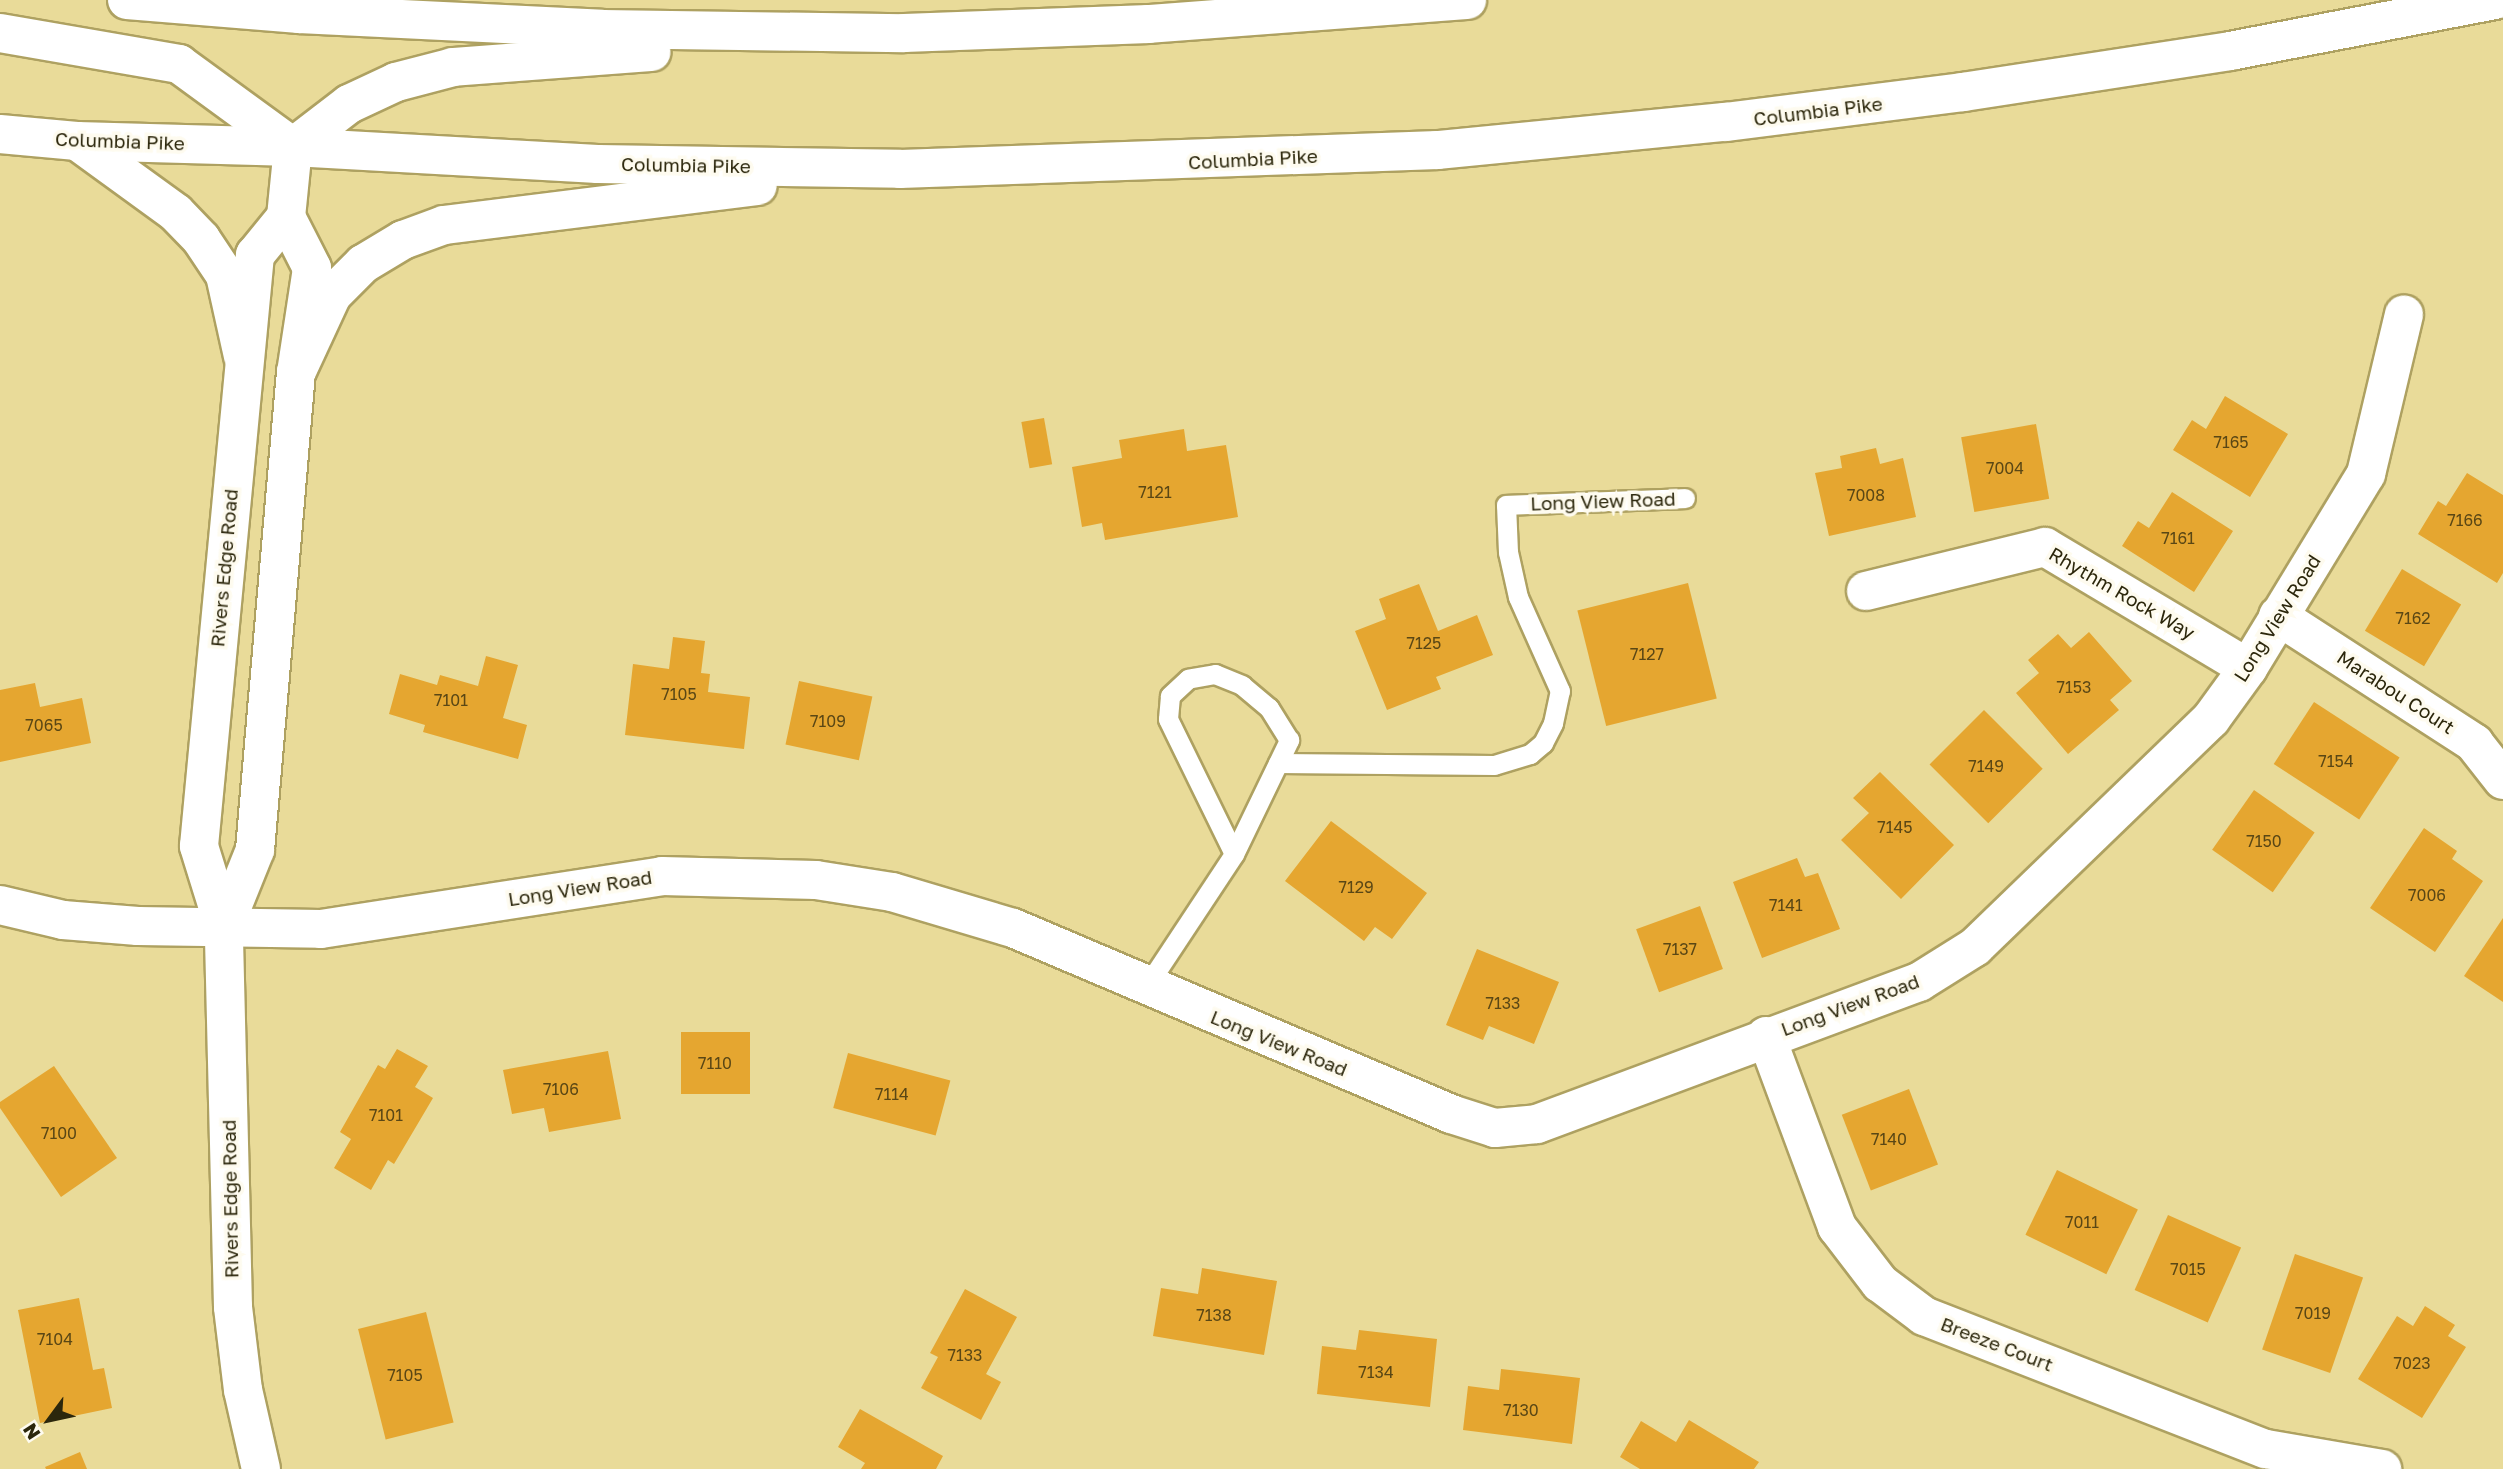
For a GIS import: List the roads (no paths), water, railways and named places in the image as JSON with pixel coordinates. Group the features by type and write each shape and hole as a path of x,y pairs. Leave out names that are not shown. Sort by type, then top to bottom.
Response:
{"main road":[{"path":"127,0 299,15 602,29 904,33"},
{"path":"286,217 293,147 349,104 396,82 453,67 904,33 1149,24 1467,0"},
{"name":"Columbia Pike","path":"0,134 77,141 293,147 598,164 900,169 1438,150 1726,122 2230,51 2496,0"},
{"path":"0,33 179,64 293,147"},
{"path":"77,141 176,214 201,239 225,275 243,355"},
{"path":"296,373 332,295 363,264 403,240 444,225 900,169"},
{"name":"Rivers Edge Road","path":"223,927 255,850 296,373 312,268 286,217 255,255 243,355 199,846 223,927 233,1307 243,1390 261,1469"},
{"name":"Long View Road","path":"0,905 63,920 223,927 333,927 662,876 816,880 892,892 1013,928 1146,987 1451,1114 1496,1128 1537,1124 1766,1036 1919,982 1975,947 2211,719 2248,668 2366,474 2404,314"},
{"name":"Rhythm Rock Way","path":"1866,591 2046,547 2248,668"},
{"name":"Marabou Court","path":"2278,616 2465,736 2503,780"},
{"name":"Breeze Court","path":"1766,1036 1837,1227 1880,1283 1924,1316 2266,1449 2382,1469"}],"lane":[{"name":"Long View Road","path":"1278,762 1404,768 1494,765 1530,754 1543,743 1553,723 1560,691 1518,597 1508,552 1506,505 1685,498"},
{"path":"1146,987 1234,854 1289,740 1269,708 1242,685 1216,674 1188,679 1170,696 1168,719 1234,854"}]}
